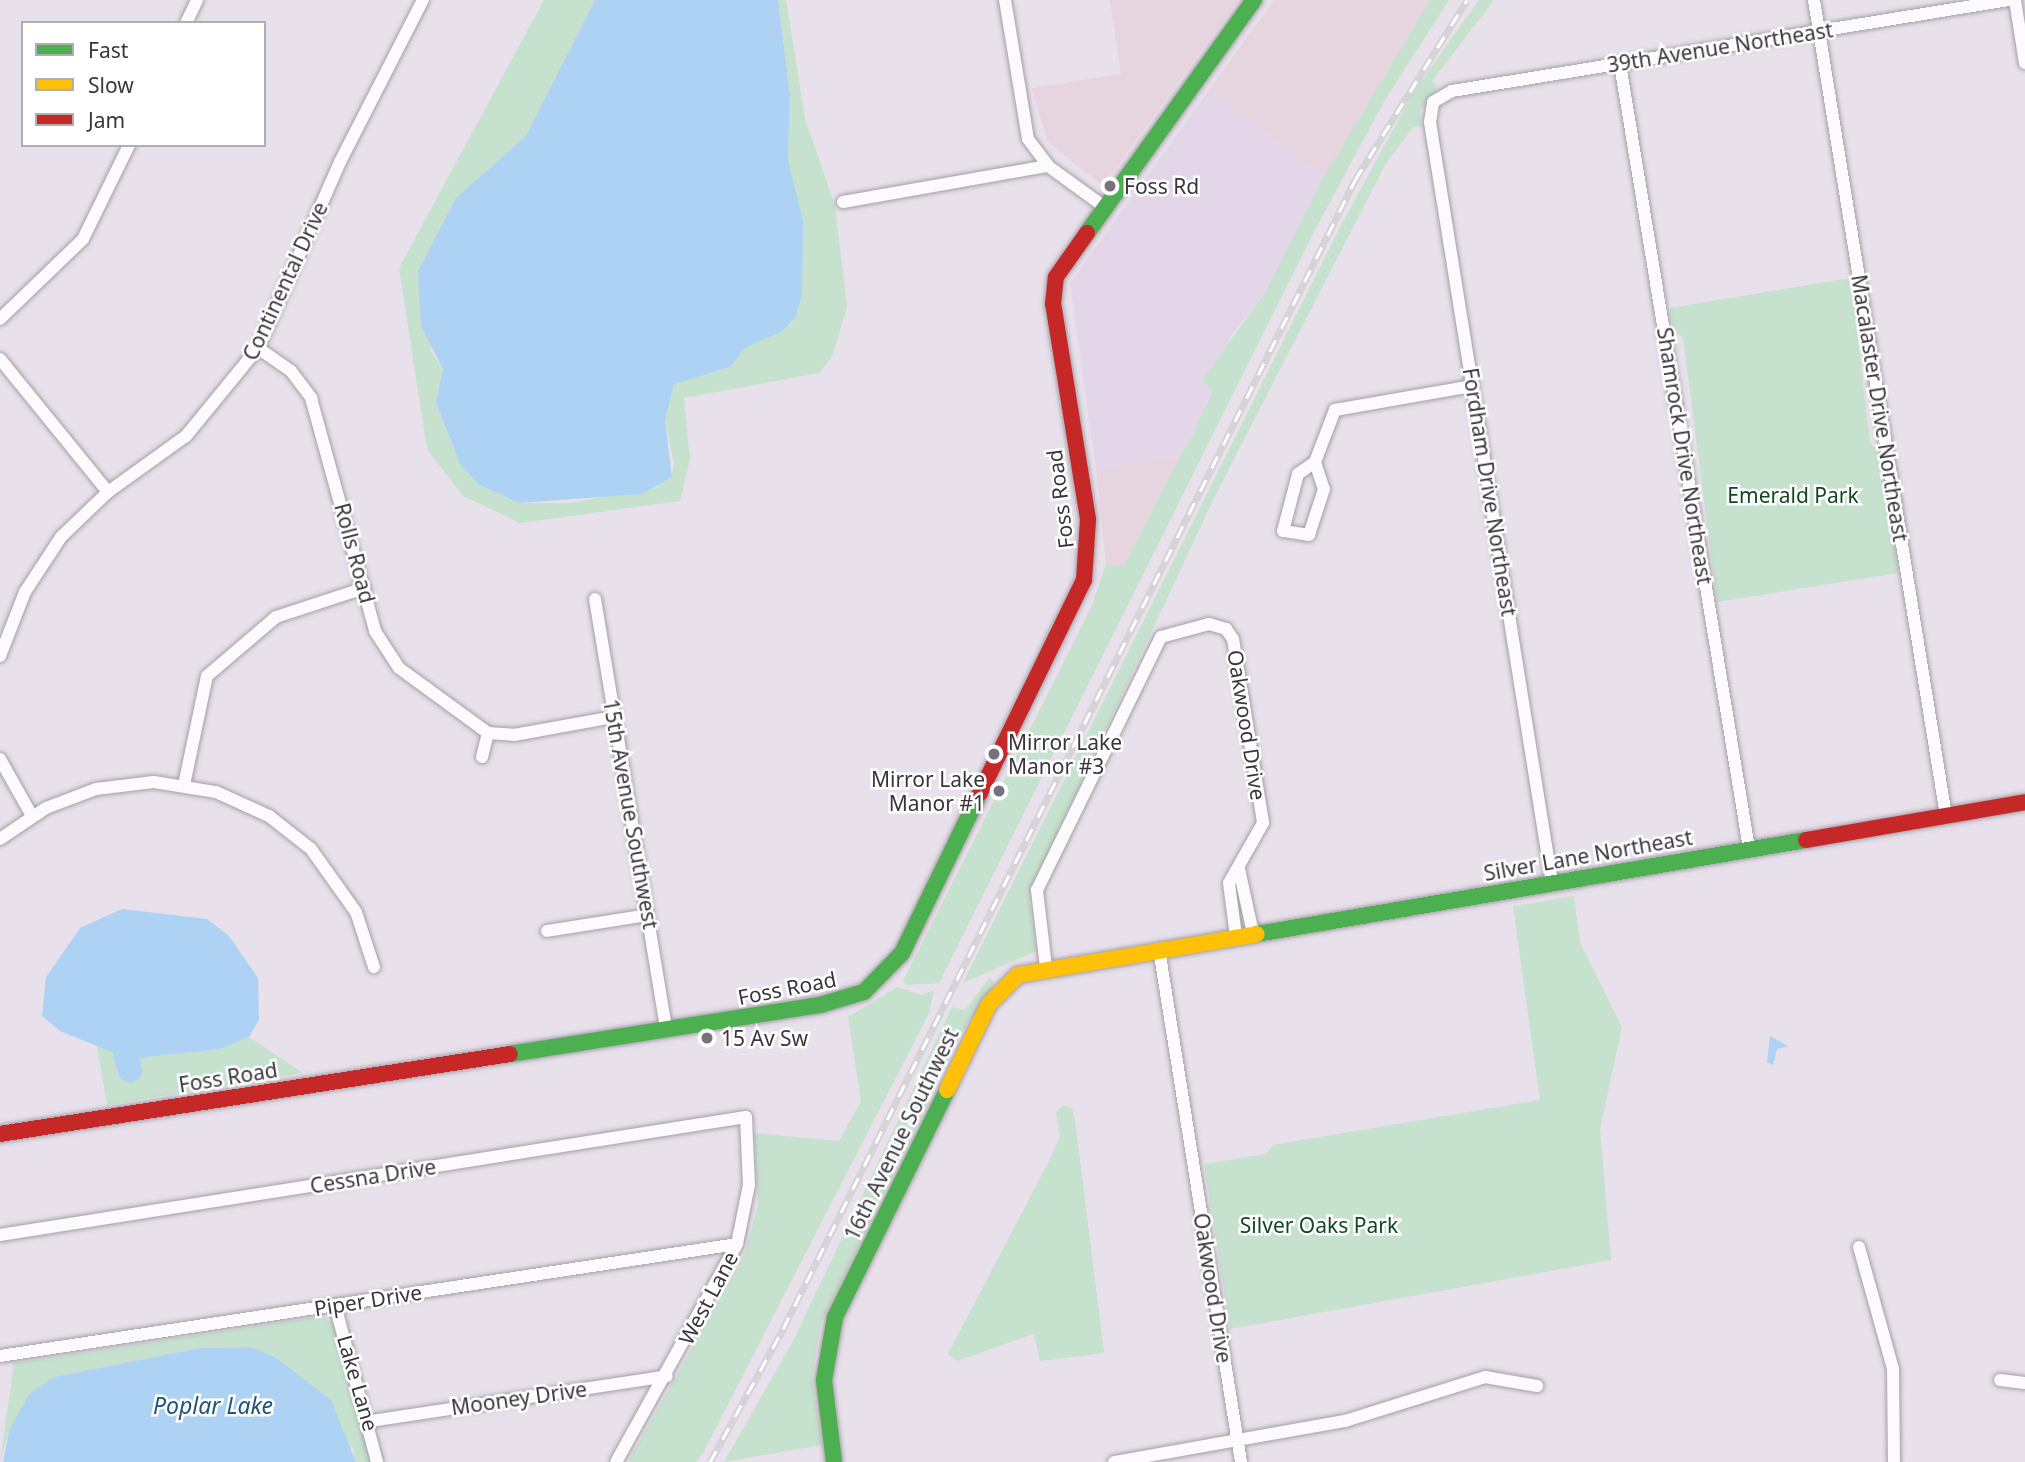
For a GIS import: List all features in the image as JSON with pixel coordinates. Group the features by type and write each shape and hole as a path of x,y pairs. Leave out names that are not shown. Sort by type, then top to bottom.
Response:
{"street":[{"path":"187,21 197,0"},
{"name":"Continental Drive","path":"0,656 42,563 108,492 186,436 258,348 340,162 423,0"},
{"path":"1004,0 1024,127 1048,166 1104,206 1254,0"},
{"name":"Macalaster Drive Northeast","path":"1814,0 1946,816"},
{"name":"39th Avenue Northeast","path":"1433,102 1452,91 2009,0"},
{"path":"2015,0 2025,63"},
{"name":"Shamrock Drive Northeast","path":"1620,64 1749,848"},
{"name":"Fordham Drive Northeast","path":"1433,102 1430,122 1552,883"},
{"path":"0,319 83,239 128,147"},
{"path":"844,202 1048,166"},
{"name":"Foss Road","path":"0,1134 666,1030 847,999 873,986 902,953 1084,580 1088,519 1053,286 1104,206"},
{"name":"Rolls Road","path":"258,348 291,371 311,398 364,588 390,657 488,733"},
{"path":"0,359 108,492"},
{"path":"1315,462 1324,489 1309,535 1283,531 1298,474 1315,462 1335,410 1473,386"},
{"path":"184,785 195,708 207,676 276,617 364,588"},
{"name":"15th Avenue Southwest","path":"596,599 666,1030"},
{"name":"Oakwood Drive","path":"1046,967 1037,890 1167,631 1219,624 1233,639 1263,823 1239,869 1245,934"},
{"path":"482,757 488,733 614,717"},
{"path":"0,759 32,816"},
{"path":"0,839 32,816 96,789 184,785 243,802 311,849 356,912 374,967"},
{"name":"Silver Lane Northeast","path":"1159,949 2025,802"},
{"path":"547,931 648,915"},
{"name":"Oakwood Drive","path":"1159,949 1241,1462"},
{"name":"16th Avenue Southwest","path":"834,1462 824,1380 835,1317 989,1004 1018,975 1046,967 1159,949"},
{"name":"Cessna Drive","path":"0,1235 746,1117"},
{"name":"West Lane","path":"616,1462 667,1376 737,1244 749,1185 746,1117"},
{"name":"Piper Drive","path":"0,1356 737,1244"},
{"path":"1859,1247 1893,1369 1894,1462"},
{"name":"Lake Lane","path":"335,1305 371,1421 377,1462"},
{"name":"Mooney Drive","path":"371,1421 667,1376"},
{"path":"1114,1462 1373,1415 1485,1377 1537,1386"},
{"path":"2000,1380 2025,1383"}],"shaded area":[{"path":"1110,0 1238,0 1107,180 1099,183 1047,141 1032,88 1121,74"},
{"path":"1274,0 1430,0 1324,176 1209,90"},
{"path":"1209,90 1324,176 1264,294 1230,337 1213,391 1181,456 1096,469 1070,283"},
{"path":"1181,456 1123,566 1106,564 1096,469"}],"green space":[{"path":"544,0 595,0 594,9 526,136 479,179 430,350 443,369 440,415 460,464 478,484 519,503 570,503 657,487 671,477 674,464 665,421 674,384 730,367 745,348 792,323 802,294 803,220 788,160 790,95 778,0 786,0 805,119 835,206 847,307 832,357 819,373 684,398 690,459 680,501 520,523 463,496 427,449 399,268"},
{"path":"1430,0 1449,0 1383,103 1314,232 939,983 907,985 903,981 1090,610 1106,564 1123,566 1191,437 1213,391 1202,380 1264,294 1324,176"},
{"path":"1479,0 1494,0 1432,81 1438,88 1420,110 1421,126 1413,127 1385,165 1214,498 1029,893 1036,951 963,983 1340,227 1414,91"},
{"name":"Emerald Park","path":"1851,278 1870,443 1880,452 1898,573 1717,602 1683,337 1673,331 1670,308"},
{"name":"Silver Oaks Park","path":"1574,896 1580,942 1622,1027 1600,1129 1611,1260 1230,1329 1204,1164 1266,1154 1273,1145 1540,1100 1513,906"},
{"path":"990,977 994,984 961,1034 821,1323 812,1377 822,1445 724,1462 793,1341 952,1007 965,1010"},
{"path":"897,987 922,995 934,990 929,1013 704,1451 696,1462 628,1462 745,1253 758,1206 755,1133 839,1141 861,1101 848,1017"},
{"path":"249,1037 303,1073 107,1105 96,1041 129,1059 220,1049"},
{"path":"1063,1105 1072,1108 1075,1121 1104,1353 1040,1361 1034,1334 957,1361 948,1354 1052,1155 1060,1136 1056,1113"},
{"path":"322,1316 334,1324 371,1462 356,1462 353,1449 275,1357 251,1347 200,1348 54,1377 9,1431 0,1462 14,1363"}],"water":[{"path":"595,0 778,0 790,95 788,160 803,220 802,294 796,317 782,331 745,348 730,367 674,384 665,421 672,477 642,494 519,503 478,484 460,464 436,403 443,369 421,327 418,271 456,198 526,136"},
{"path":"122,909 207,919 229,936 258,978 259,1020 249,1037 220,1049 129,1059 60,1031 42,1016 46,977 80,928"},
{"path":"1770,1036 1788,1046 1777,1049 1773,1065 1767,1062"},
{"name":"Poplar Lake","path":"251,1347 275,1357 331,1400 356,1462 3,1462 9,1431 29,1394 54,1377 200,1348"}],"waterway":[{"path":"118,1026 130,1070 126,1059"}],"railway":[{"path":"710,1462 783,1329 1355,180 1467,0"}],"traffic: fast":[{"path":"1087,233 1254,0"},
{"path":"510,1054 820,1005 864,992 902,953 980,793"},
{"path":"1257,934 1806,840"},
{"path":"834,1462 824,1380 835,1317 947,1090"}],"traffic: slow":[{"path":"947,1090 989,1004 1018,975 1257,934"}],"traffic: jam":[{"path":"980,793 1084,580 1088,519 1053,304 1056,277 1087,233"},
{"path":"1806,840 2025,802"},
{"path":"0,1134 510,1054"}],"place":[{"name":"Foss Rd","path":"1110,186"},
{"name":"Mirror Lake Manor #3","path":"994,754"},
{"name":"Mirror Lake Manor #1","path":"999,791"},
{"name":"15 Av Sw","path":"707,1038"}]}
